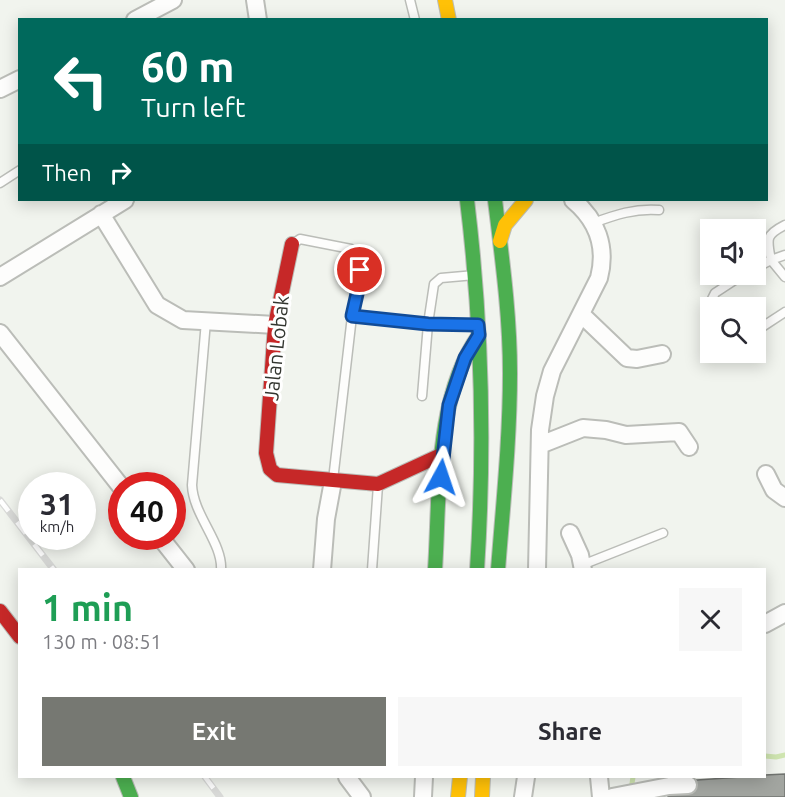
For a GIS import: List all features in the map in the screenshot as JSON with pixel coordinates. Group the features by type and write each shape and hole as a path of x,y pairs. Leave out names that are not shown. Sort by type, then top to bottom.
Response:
{"main road":[{"path":"445,0 449,18"},
{"path":"467,201 482,377 483,457 477,568"},
{"path":"470,221 478,201"},
{"path":"495,201 510,371 510,415 498,568"},
{"path":"500,242 505,225 525,201"},
{"name":"Jalan Lobak","path":"292,244 276,325 266,453 270,469 277,475 333,481"},
{"path":"435,568 443,454 449,405 465,358 479,330"},
{"path":"333,481 378,484 443,454"},
{"path":"0,611 18,634"},
{"path":"123,778 131,797"},
{"path":"458,797 460,778"},
{"path":"482,797 483,778"}],"street":[{"path":"139,18 173,0"},
{"path":"255,0 258,18"},
{"path":"0,88 18,80"},
{"path":"0,277 122,201"},
{"path":"537,568 540,430 545,396 552,371 599,278 603,265 600,237 574,201"},
{"path":"101,214 157,305 183,320 276,325"},
{"path":"581,314 627,358 637,359 662,354"},
{"path":"0,333 109,472"},
{"path":"540,445 582,428 626,435 679,432 689,447"},
{"path":"766,474 774,490 785,498"},
{"path":"322,568 326,519 333,481"},
{"path":"570,534 583,567"},
{"path":"170,550 184,568"},
{"path":"766,623 785,613"},
{"path":"423,797 424,778"},
{"path":"523,797 526,778"},
{"path":"599,778 601,797"},
{"path":"616,796 669,786 704,784"}],"lane":[{"path":"410,0 414,18"},
{"path":"0,183 18,171"},
{"path":"592,223 622,212 644,209 659,210"},
{"path":"785,225 772,231 768,236 771,260 785,277"},
{"path":"292,244 300,239 351,249 358,258 359,285 352,316 333,481"},
{"path":"766,263 785,255"},
{"path":"422,396 434,284 441,278 475,274"},
{"path":"713,297 727,285"},
{"path":"766,324 785,312"},
{"path":"352,316 479,330"},
{"path":"206,321 192,485 195,504 221,558 221,568"},
{"path":"372,568 378,484"},
{"path":"583,567 663,533"}],"building":[{"path":"785,774 785,797 668,797 668,782 766,778 766,775"}],"waterway":[{"path":"766,756 785,755"},
{"path":"631,790 633,778"}],"railway":[{"path":"0,500 52,568"},
{"path":"206,778 220,797"}],"traffic: fast":[{"path":"467,201 476,292 481,385 481,477 477,568"},
{"path":"495,201 510,351 508,447 498,568"},
{"path":"435,568 439,479 447,417 464,360 479,335"},
{"path":"123,778 131,797"}],"traffic: slow":[{"path":"445,0 449,18"},
{"path":"500,241 505,225 525,201"},
{"path":"458,797 460,778"},
{"path":"482,797 483,778"}],"traffic: jam":[{"path":"292,244 275,325 266,453 270,469 277,475 378,484 443,454"},
{"path":"0,611 18,634"}],"route":[{"path":"360,270 352,316 428,324 478,325 479,335 465,358 449,405 441,477"}]}
